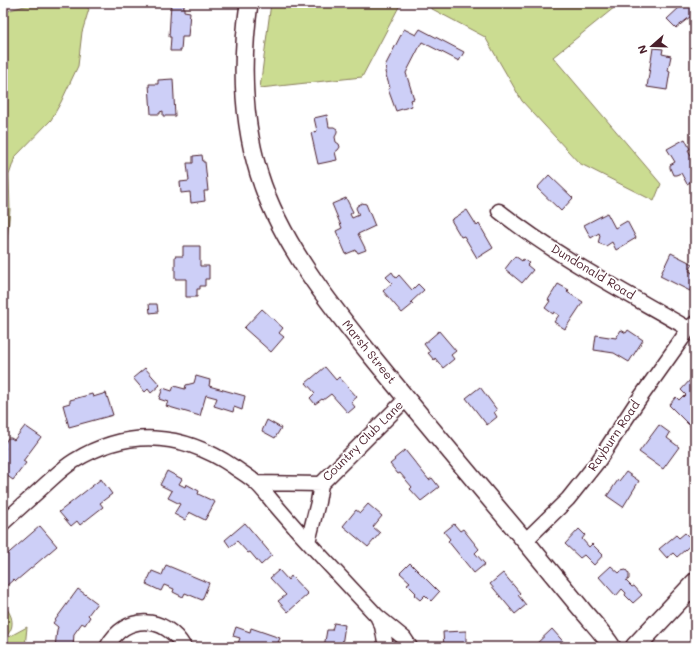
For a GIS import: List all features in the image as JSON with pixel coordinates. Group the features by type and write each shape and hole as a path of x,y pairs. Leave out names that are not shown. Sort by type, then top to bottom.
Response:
{"main road":[{"path":"635,647 695,583"}],"street":[{"name":"Marsh Street","path":"249,3 244,57 246,112 256,162 267,196 286,235 310,275 353,333 612,647"},
{"name":"Dundonald Road","path":"499,210 521,228 588,270 692,326"},
{"name":"Rayburn Road","path":"525,541 568,499 599,460 635,405 692,326"},
{"name":"Country Club Lane","path":"308,542 321,484 406,399"},
{"path":"3,523 72,462 100,447 134,439 172,440 191,445 225,461 256,483 308,542 377,616 404,638 410,647"},
{"name":"Country Club Lane","path":"256,483 321,484"},
{"path":"377,616 382,626 386,647"},
{"path":"107,647 114,636 125,627 145,622 159,624 165,627 176,636 184,647"}],"green space":[{"path":"35,3 82,3 89,9 82,32 78,66 61,102 51,120 15,157 9,175 10,210 7,240 3,244 3,6 5,11 7,11"},
{"path":"271,3 401,3 362,77 260,88"},
{"path":"421,3 620,3 553,57 661,184 654,201 579,163 522,101 485,37"},
{"path":"3,604 11,617 12,626 3,639"},
{"path":"27,627 25,647 3,647 3,640"}],"building":[{"path":"171,3 184,3 184,11 190,12 188,37 182,37 181,51 170,51 171,37 169,37"},
{"path":"680,3 695,3 695,13 676,28 667,19 681,6"},
{"path":"404,29 416,35 420,29 464,52 459,61 422,42 406,73 414,99 410,100 412,106 396,111 388,89 390,88 385,72 387,68 385,66"},
{"path":"653,48 663,49 662,54 671,56 668,70 670,71 667,90 647,87"},
{"path":"173,79 175,116 163,116 163,111 160,112 160,114 151,114 149,84 158,84 158,80"},
{"path":"327,115 329,127 334,127 337,129 335,137 336,142 340,147 335,152 337,160 318,164 311,133 317,131 314,118"},
{"path":"685,139 690,149 688,150 695,162 695,179 687,184 681,173 673,175 670,165 675,162 667,149"},
{"path":"202,155 203,162 205,162 208,191 204,191 205,201 191,203 190,192 181,193 180,182 189,181 187,163 193,163 193,156"},
{"path":"549,175 573,198 561,211 537,188"},
{"path":"346,198 353,212 350,214 352,218 359,215 356,208 357,206 362,203 366,204 375,226 358,234 366,250 358,253 356,250 346,254 336,231 342,228 332,204"},
{"path":"467,210 477,226 479,224 493,248 477,258 464,236 461,237 451,220"},
{"path":"607,213 615,228 627,221 636,238 616,250 612,242 606,246 598,243 600,236 599,233 591,238 584,225"},
{"path":"183,246 200,246 200,266 209,266 209,279 205,279 205,286 200,286 200,289 197,289 197,297 186,297 186,279 175,279 175,256 183,256"},
{"path":"671,253 693,264 689,271 695,274 695,281 690,291 660,276"},
{"path":"515,256 522,261 523,259 529,263 527,265 533,270 522,283 505,269"},
{"path":"392,272 396,278 399,275 412,290 418,284 424,290 411,302 413,304 402,313 383,291 392,283 386,277"},
{"path":"558,284 569,290 567,292 583,302 565,329 554,322 559,315 554,312 553,314 545,308"},
{"path":"149,304 157,304 158,312 150,313"},
{"path":"262,309 283,328 279,333 284,337 271,352 244,328"},
{"path":"621,330 626,333 628,330 643,340 629,362 614,353 594,350 596,335 616,338"},
{"path":"439,331 456,351 451,355 454,359 443,368 435,358 434,360 428,353 430,352 424,344"},
{"path":"325,367 336,380 339,377 357,397 351,402 355,407 348,413 331,394 315,404 310,398 315,393 306,383"},
{"path":"145,368 160,385 151,393 148,389 145,392 133,378"},
{"path":"196,376 210,380 209,386 245,396 242,410 234,407 233,412 214,406 217,398 206,395 200,416 166,406 168,402 159,399 163,388 172,391 174,386 185,389 186,385 194,383"},
{"path":"691,379 695,383 695,427 693,429 669,405 676,397 679,400 686,395 681,390"},
{"path":"480,387 497,410 494,412 497,417 487,425 466,398"},
{"path":"106,393 113,415 69,427 63,405 70,403 70,400 92,394 93,397"},
{"path":"267,420 281,428 275,438 262,431"},
{"path":"659,425 670,433 667,438 679,447 663,469 639,452"},
{"path":"25,426 41,437 23,461 26,463 13,480 3,473 4,444 8,438 14,440"},
{"path":"405,450 429,480 432,478 439,487 421,501 410,489 412,487 390,464"},
{"path":"167,471 182,479 179,484 185,487 186,484 199,491 198,494 215,502 205,520 189,512 185,520 174,514 180,504 168,498 172,491 160,485"},
{"path":"626,472 639,481 623,507 607,496 618,480 619,481"},
{"path":"101,479 112,494 100,503 103,507 80,525 77,521 71,526 59,512"},
{"path":"368,504 382,516 373,527 380,533 368,547 343,526 356,510 360,513"},
{"path":"245,523 272,555 261,565 250,552 248,553 237,541 230,547 225,540"},
{"path":"454,524 460,531 463,529 479,549 475,553 485,564 474,573 448,541 450,539 444,532"},
{"path":"40,526 57,546 16,581 14,579 4,588 3,558"},
{"path":"579,529 585,535 582,539 589,547 592,544 603,555 594,565 584,555 580,558 565,544"},
{"path":"685,533 694,542 677,557 673,553 667,558 659,549 676,535 679,538"},
{"path":"410,563 439,592 431,601 425,595 420,600 414,595 416,593 407,584 410,582 400,573"},
{"path":"166,565 209,583 202,600 185,593 183,597 173,592 174,589 164,585 161,591 146,584 152,571 162,575"},
{"path":"611,566 619,573 626,570 629,574 629,579 626,581 632,587 634,586 642,595 633,603 625,595 626,593 622,589 616,596 599,577"},
{"path":"279,570 288,580 291,576 308,594 288,612 278,601 286,595 270,578"},
{"path":"503,573 520,593 518,595 526,605 515,614 490,584"},
{"path":"78,589 97,603 88,615 90,617 85,625 82,623 74,634 73,647 55,647 58,627 53,623"},
{"path":"334,623 345,625 342,645 346,647 324,647 327,630 332,630"},
{"path":"236,627 250,632 251,628 280,638 276,647 237,646 240,638 233,636"},
{"path":"552,629 568,647 537,647 535,645"},
{"path":"466,631 466,647 444,647 443,632"},
{"path":"690,641 695,645 695,647 685,647"}]}
